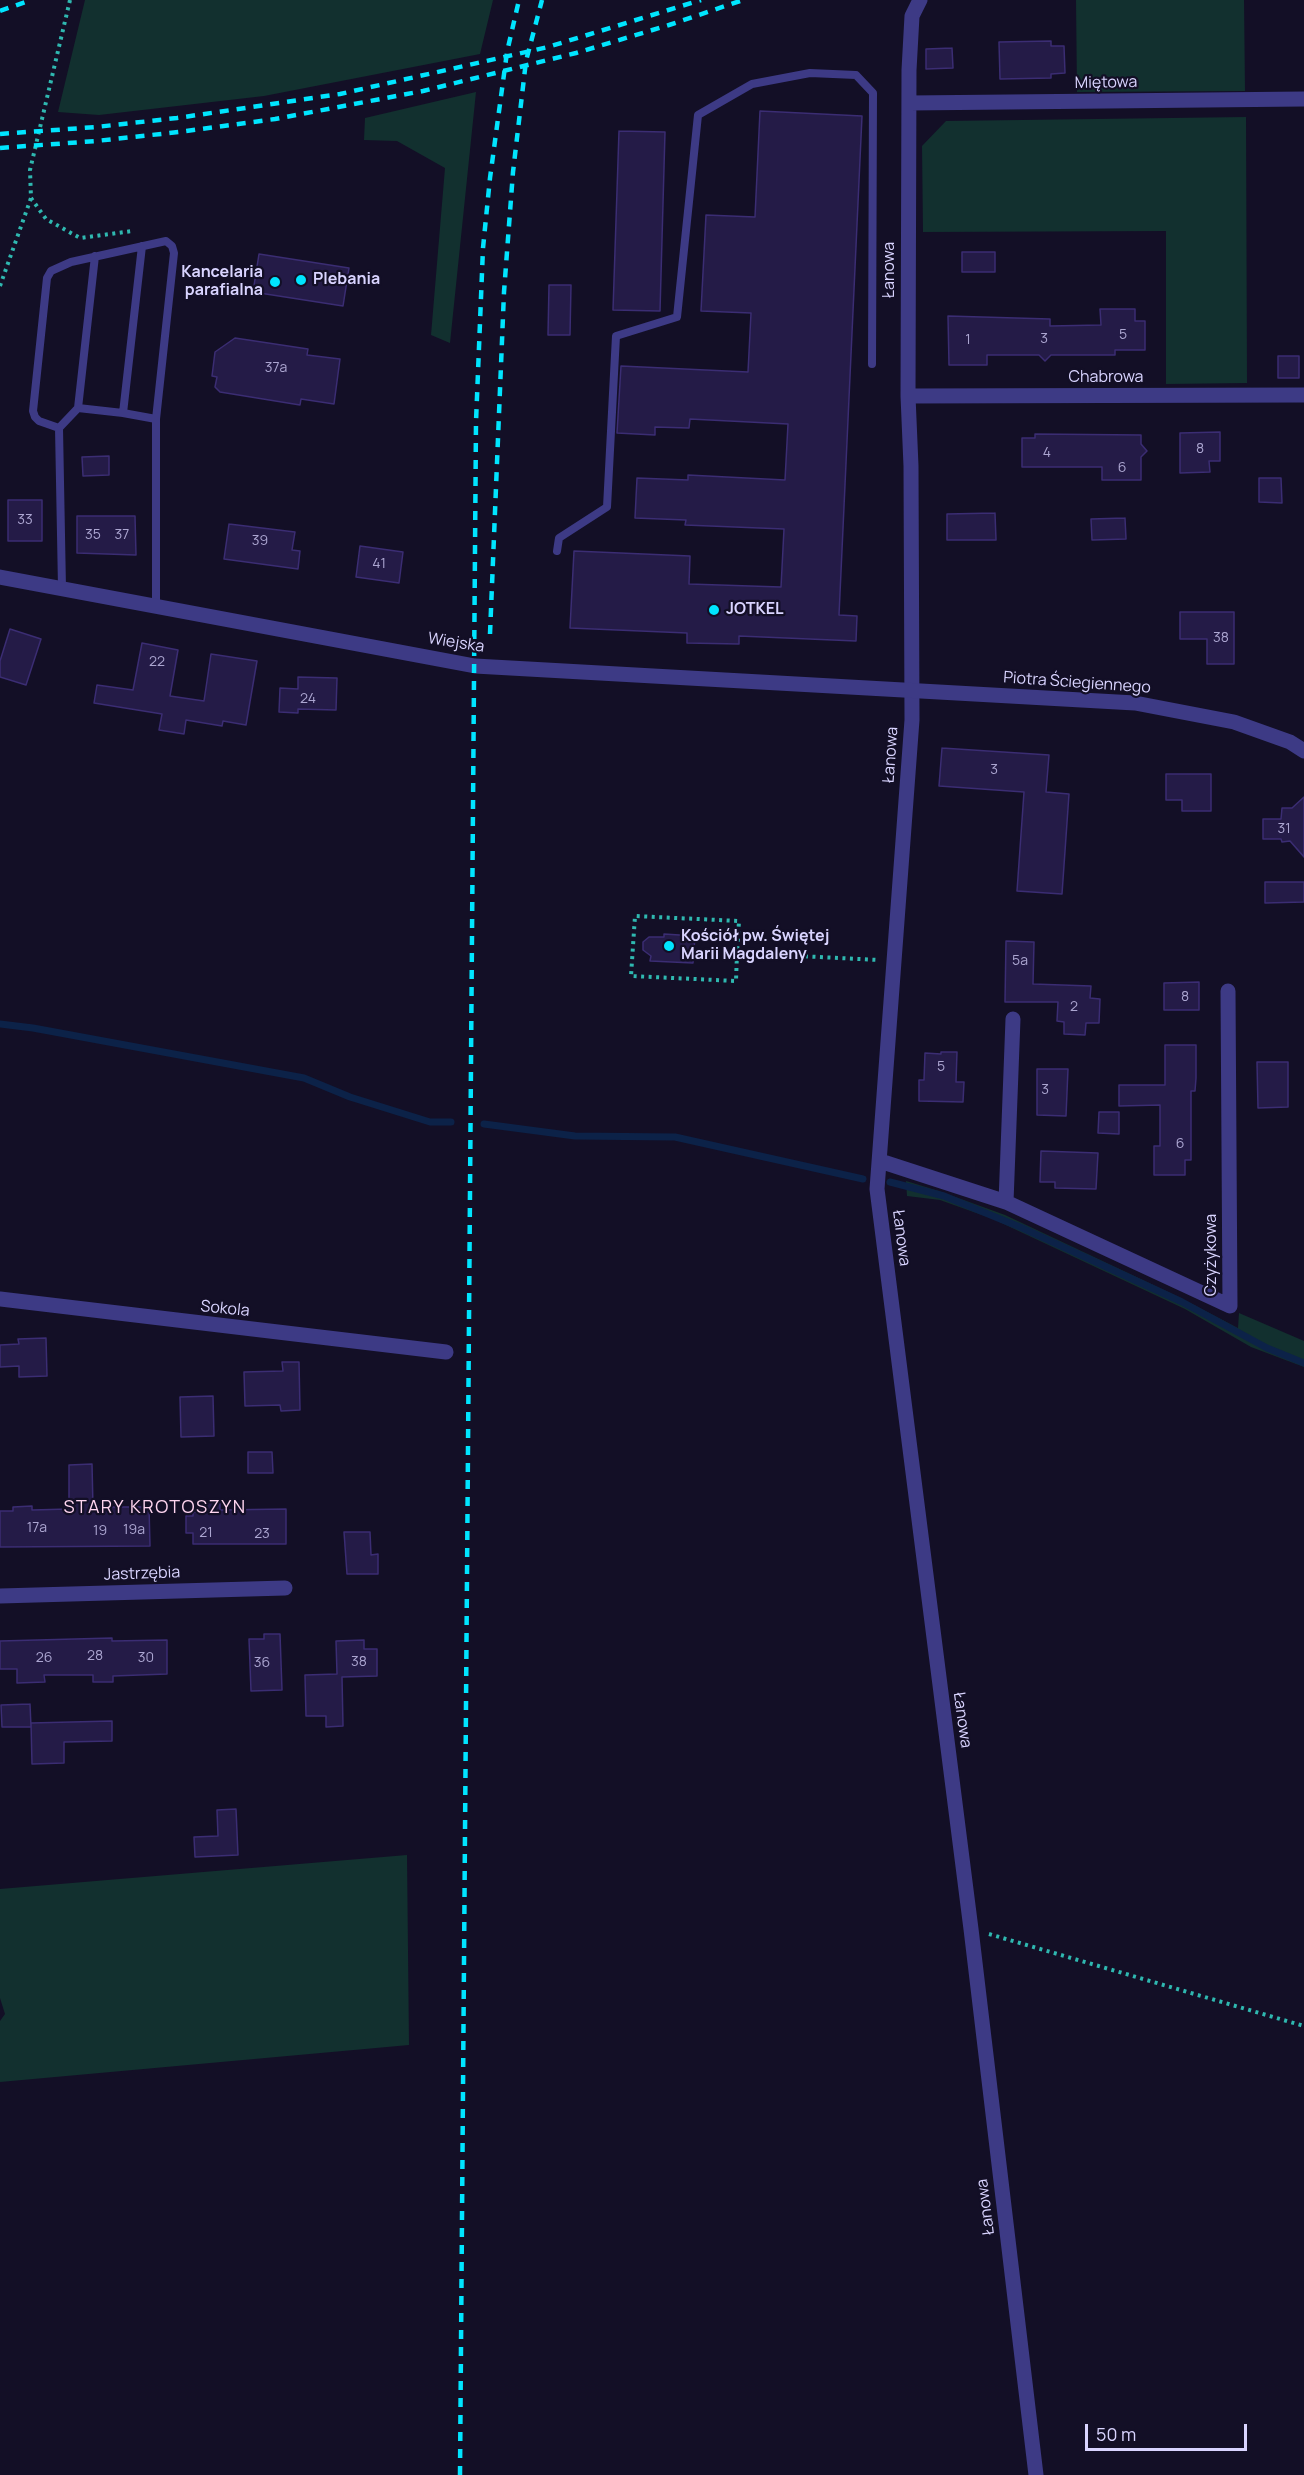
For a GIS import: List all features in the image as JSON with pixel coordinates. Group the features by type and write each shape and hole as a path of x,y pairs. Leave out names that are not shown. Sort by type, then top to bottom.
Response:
{"street":[{"name":"Łanowa","path":"920,0 912,16 909,104 908,396 913,690 877,1189 971,1929 1035,2475"},
{"name":"Miętowa","path":"909,104 1304,99"},
{"name":"Chabrowa","path":"908,396 1304,395"},
{"name":"Wiejska","path":"0,577 475,666 913,690"},
{"name":"Piotra Ściegiennego","path":"913,690 1136,703 1234,722 1290,742 1304,751"},
{"name":"Czyżykowa","path":"880,1161 1006,1202 1230,1306 1228,991"},
{"path":"1006,1202 1013,1019"},
{"name":"Sokola","path":"0,1299 446,1352"},
{"name":"Jastrzębia","path":"0,1596 285,1588"}],"lane":[{"path":"557,551 559,538 607,507 616,336 677,317 698,115 752,84 810,73 856,75 873,93 872,364"},
{"path":"59,428 39,421 33,411 47,278 51,271 95,256 166,241 172,246 174,253 156,418 156,606"},
{"path":"123,413 142,246"},
{"path":"62,588 59,428 78,408 95,256"},
{"path":"78,408 156,418"}],"path":[{"path":"0,286 31,198 30,170 70,0"},
{"path":"31,198 46,219 80,238 139,230"},
{"path":"635,916 739,921 736,952 736,981 632,976 635,916"},
{"path":"736,952 894,960"},
{"path":"971,1929 1304,2026"}],"green space":[{"path":"85,0 493,0 480,54 264,96 99,115 58,112"},
{"path":"1076,0 1244,0 1245,91 1077,92"},
{"path":"476,92 450,343 431,335 445,168 397,141 364,140 365,118"},
{"path":"1246,117 1247,383 1166,384 1166,231 923,232 922,146 946,121"},
{"path":"906,1181 1005,1215 1179,1297 1238,1328 1239,1313 1304,1341 1304,1367 1251,1347 1185,1309 993,1219 940,1200 907,1196"},
{"path":"407,1855 409,2045 0,2082 0,2021 5,2014 0,1998 0,1889"}],"building":[{"path":"1051,41 1051,46 1064,46 1065,73 1051,74 1051,78 1000,79 999,42"},
{"path":"952,48 953,68 926,69 926,49"},
{"path":"760,111 862,116 839,615 857,616 856,641 739,636 739,644 687,643 687,633 570,628 574,551 690,556 689,584 781,587 784,529 685,525 686,520 635,518 637,478 688,480 688,475 785,480 788,424 690,419 689,428 655,427 655,435 617,433 621,366 748,372 751,313 701,311 706,215 755,217"},
{"path":"619,131 665,132 660,311 613,310"},
{"path":"962,252 995,252 995,272 962,272"},
{"name":"Plebania","path":"259,254 349,268 343,306 253,292"},
{"path":"549,285 571,285 570,335 548,335"},
{"path":"1100,309 1135,309 1135,321 1145,321 1145,350 1115,350 1115,355 1051,355 1045,361 1039,355 987,355 987,365 949,365 948,316 1050,319 1050,326 1101,325"},
{"path":"235,338 308,349 307,355 340,359 334,404 301,399 300,405 220,392 215,387 217,377 212,376 215,352"},
{"path":"1278,356 1299,356 1299,378 1278,378"},
{"path":"1220,432 1220,461 1209,461 1210,472 1180,473 1180,433"},
{"path":"1035,434 1141,435 1141,444 1147,451 1141,457 1141,480 1102,480 1102,467 1022,467 1022,438 1035,438"},
{"path":"109,456 109,475 83,476 82,457"},
{"path":"1259,478 1281,478 1282,503 1259,502"},
{"path":"8,500 42,500 42,541 8,541"},
{"path":"995,513 996,540 947,540 947,514"},
{"path":"77,516 135,516 136,555 77,553"},
{"path":"1125,518 1126,539 1092,540 1091,519"},
{"path":"229,524 295,532 292,550 300,551 298,569 224,559"},
{"path":"360,546 403,552 399,583 356,577"},
{"path":"1180,612 1234,612 1234,664 1207,664 1207,639 1180,639"},
{"path":"10,629 41,639 26,685 0,677 0,661"},
{"path":"142,643 178,650 170,696 204,701 211,654 257,661 246,725 223,721 222,726 186,720 184,734 159,730 162,714 94,703 97,685 133,690"},
{"path":"298,677 337,678 336,710 298,709 298,713 279,712 280,688 298,689"},
{"path":"942,748 1049,755 1046,792 1069,794 1062,894 1017,891 1024,792 939,786"},
{"path":"1166,774 1211,774 1211,811 1182,811 1182,800 1166,800"},
{"path":"1304,797 1304,857 1290,841 1263,839 1263,819 1281,819 1282,808 1292,808"},
{"path":"1265,882 1304,882 1304,902 1265,903"},
{"name":"Kościół pw. Świętej Marii Magdaleny","path":"664,934 695,936 693,963 650,961 651,956 643,950 643,942 649,937 664,937"},
{"path":"1006,941 1034,942 1033,984 1091,986 1090,998 1100,999 1099,1023 1086,1023 1085,1035 1064,1034 1064,1022 1057,1021 1058,1002 1005,1002"},
{"path":"1199,982 1199,1010 1164,1010 1164,983"},
{"path":"1165,1045 1196,1045 1195,1091 1191,1091 1191,1160 1185,1160 1185,1175 1154,1175 1154,1146 1160,1146 1160,1105 1119,1106 1119,1085 1165,1085"},
{"path":"941,1052 957,1052 956,1082 964,1082 963,1102 919,1101 919,1080 924,1080 925,1053 941,1054"},
{"path":"1257,1062 1288,1062 1288,1107 1258,1108"},
{"path":"1037,1069 1068,1069 1066,1116 1037,1115"},
{"path":"1099,1112 1119,1112 1119,1134 1098,1133"},
{"path":"1041,1151 1098,1153 1096,1189 1055,1188 1055,1182 1040,1182"},
{"path":"46,1338 47,1376 19,1377 19,1366 0,1367 0,1345 19,1344 18,1339"},
{"path":"282,1362 299,1362 300,1410 281,1411 280,1405 245,1406 244,1372 283,1371"},
{"path":"213,1396 214,1436 181,1437 180,1397"},
{"path":"248,1452 272,1452 273,1473 248,1473"},
{"path":"92,1464 93,1507 149,1507 150,1546 0,1547 0,1511 13,1511 13,1507 32,1506 32,1510 69,1509 69,1465"},
{"path":"201,1502 220,1502 220,1510 286,1509 286,1544 193,1544 193,1533 186,1533 186,1516 193,1516 193,1512 201,1512"},
{"path":"344,1532 370,1532 371,1555 378,1554 378,1574 347,1574"},
{"path":"264,1634 280,1634 282,1690 251,1691 249,1639 264,1639"},
{"path":"112,1638 112,1641 167,1640 167,1674 113,1676 113,1682 93,1682 93,1675 44,1675 45,1682 17,1683 17,1669 0,1669 0,1641"},
{"path":"364,1640 364,1649 377,1649 377,1676 342,1677 343,1726 326,1727 326,1716 306,1716 305,1675 337,1674 336,1641"},
{"path":"30,1704 31,1727 2,1727 1,1705"},
{"path":"112,1721 112,1741 64,1742 64,1763 32,1764 31,1723"},
{"path":"236,1809 238,1855 195,1857 194,1837 218,1836 217,1810"}],"waterway":[{"path":"0,1024 33,1028 304,1078 350,1097 430,1122 451,1122"},
{"path":"484,1124 575,1136 675,1137 863,1179"},
{"path":"890,1182 944,1196 1020,1227 1182,1302 1267,1348 1304,1363"}],"railway":[{"path":"0,11 31,0"},
{"path":"460,2475 476,422 483,248 490,178 507,52 519,0"},
{"path":"490,634 504,292 513,172 526,61 542,0"},
{"path":"0,134 177,118 340,94 548,47 701,0"},
{"path":"0,148 179,132 275,119 423,91 576,53 743,0"}],"place":[{"name":"Plebania","path":"301,280"},
{"name":"Kancelaria parafialna","path":"275,282"},
{"name":"JOTKEL","path":"714,610"},
{"name":"Kościół pw. Świętej Marii Magdaleny","path":"669,946"}],"district":[{"name":"STARY KROTOSZYN","path":"155,1508"}]}
